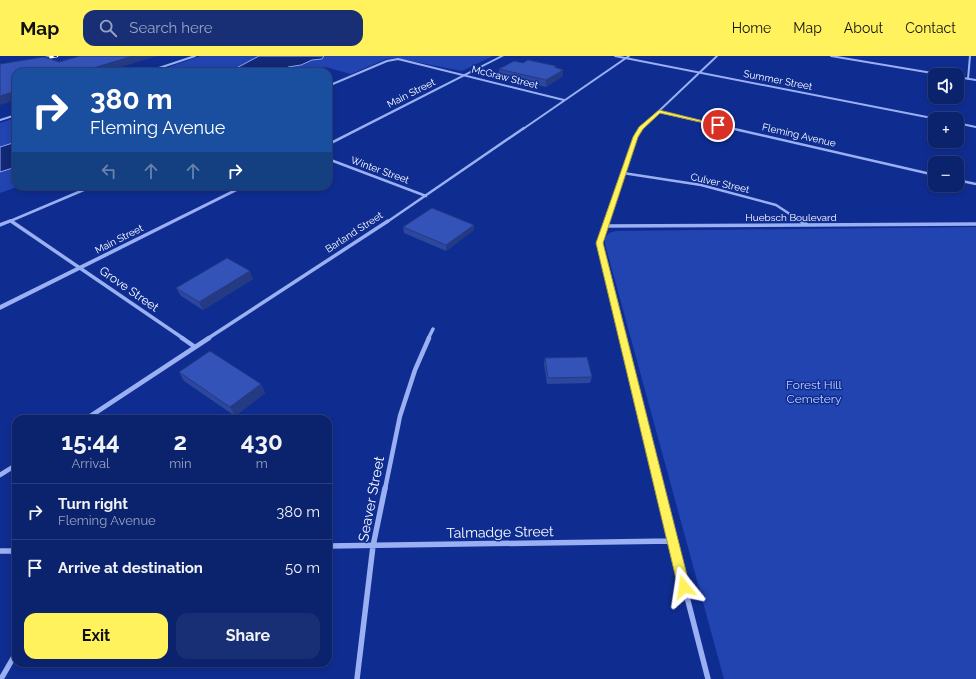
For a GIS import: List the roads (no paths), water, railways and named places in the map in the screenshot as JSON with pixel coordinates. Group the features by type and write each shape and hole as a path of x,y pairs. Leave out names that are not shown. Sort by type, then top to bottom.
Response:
{"street":[{"path":"159,68 195,56"},
{"name":"Main Street","path":"332,143 502,56"},
{"name":"Summer Street","path":"615,56 928,117"},
{"name":"Barland Street","path":"92,415 426,196 629,56"},
{"path":"708,679 672,541 599,243 636,137 641,128 718,56"},
{"path":"831,56 928,72"},
{"path":"968,79 970,56"},
{"name":"McGraw Street","path":"332,84 394,59 564,100"},
{"path":"964,78 976,80"},
{"name":"Fleming Avenue","path":"659,112 928,173"},
{"path":"0,120 12,116"},
{"path":"964,124 976,127"},
{"name":"Winter Street","path":"332,161 426,196"},
{"name":"Culver Street","path":"623,173 701,185 776,205 807,225"},
{"path":"964,181 976,184"},
{"path":"0,225 84,190"},
{"name":"Main Street","path":"0,308 237,190"},
{"name":"Grove Street","path":"11,221 196,347"},
{"name":"Huebsch Boulevard","path":"605,226 976,224"},
{"name":"Seaver Street","path":"357,679 373,546 400,416 415,370 433,329"},
{"path":"0,475 12,468"},
{"name":"Talmadge Street","path":"332,546 672,541"},
{"path":"0,551 12,551"},
{"path":"0,679 12,660"}],"railway":[{"path":"36,60 57,56"}],"park label":[{"name":"Forest Hill Cemetery","path":"814,392"}]}
